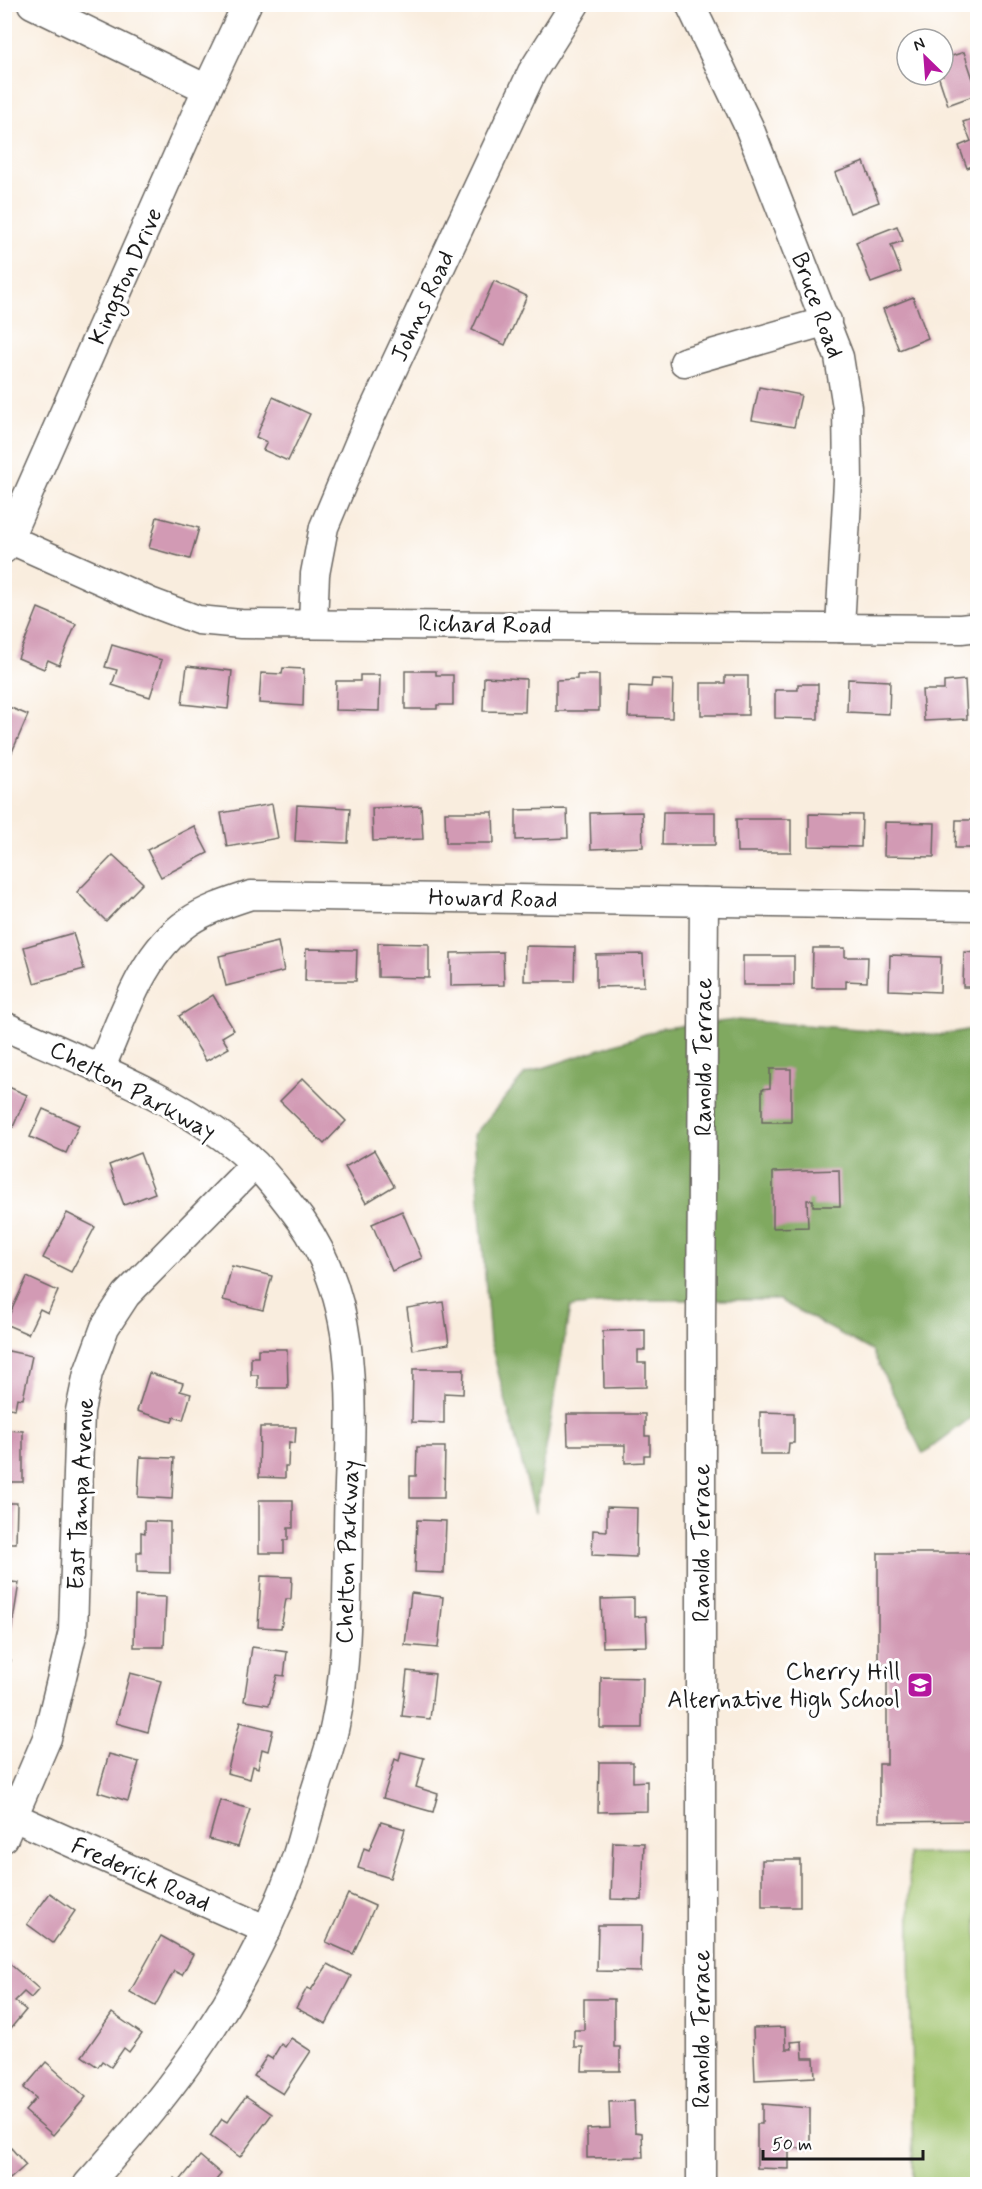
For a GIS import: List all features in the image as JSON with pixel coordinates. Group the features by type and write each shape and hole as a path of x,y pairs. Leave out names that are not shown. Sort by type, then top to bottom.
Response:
{"street":[{"path":"32,4 207,89"},
{"name":"Kingston Drive","path":"7,544 207,89 247,4"},
{"name":"Johns Road","path":"313,623 315,574 324,527 368,422 532,72 575,4"},
{"name":"Bruce Road","path":"690,4 749,127 827,321 839,357 847,407 848,481 840,628"},
{"path":"684,362 827,321"},
{"name":"Richard Road","path":"7,544 198,620 241,624 961,629 978,627"},
{"name":"Howard Road","path":"100,1069 146,968 157,952 189,921 209,910 251,895 978,906"},
{"name":"Ranoldo Terrace","path":"701,2184 701,1318 704,902"},
{"name":"Chelton Parkway","path":"4,1026 100,1069 196,1119 255,1164 303,1223 325,1262 348,1343 350,1390 343,1664 335,1725 294,1864 267,1930 211,2032 156,2107 88,2184"},
{"name":"East Tampa Avenue","path":"9,1827 47,1738 73,1631 80,1411 88,1373 105,1327 126,1295 255,1164"},
{"name":"Frederick Road","path":"9,1827 267,1930"}],"green space":[{"path":"736,1020 941,1035 977,1028 977,1413 923,1454 872,1351 779,1300 641,1300 570,1307 535,1513 490,1341 474,1135 525,1074 663,1028"},
{"path":"909,1854 977,1854 977,2184 913,2184"}],"building":[{"path":"964,52 978,94 948,105 942,87 955,87 955,55"},
{"path":"978,117 978,164 967,168 959,146 971,141 963,122"},
{"path":"864,162 879,202 850,213 835,173"},
{"path":"897,226 903,241 891,245 901,272 871,283 856,242"},
{"path":"494,281 527,296 505,345 472,330"},
{"path":"913,297 928,338 899,350 883,309"},
{"path":"759,387 801,395 794,427 752,420"},
{"path":"273,397 310,414 288,461 263,450 267,442 256,437"},
{"path":"157,517 199,528 190,559 149,548"},
{"path":"38,608 76,624 59,665 48,660 44,669 18,658"},
{"path":"112,645 162,660 150,697 112,685 117,670 105,667"},
{"path":"187,666 232,671 228,709 182,704"},
{"path":"283,668 304,669 303,706 259,703 261,673 282,674"},
{"path":"405,671 436,671 436,675 453,675 453,705 437,705 437,709 405,709"},
{"path":"360,675 380,675 379,711 335,710 336,681 360,681"},
{"path":"577,675 599,675 599,711 556,711 556,680 577,679"},
{"path":"725,676 748,676 748,715 701,715 701,683 725,683"},
{"path":"484,677 526,679 525,712 483,711"},
{"path":"652,679 673,680 672,718 628,717 629,686 651,687"},
{"path":"848,679 890,681 889,714 847,712"},
{"path":"965,680 967,719 924,721 922,690 944,690 944,682"},
{"path":"798,684 818,684 818,719 775,718 775,690 798,690"},
{"path":"4,705 28,715 9,759 4,756"},
{"path":"272,804 278,838 227,847 221,813"},
{"path":"297,805 350,808 348,843 295,841"},
{"path":"421,806 423,839 373,841 372,808"},
{"path":"567,809 568,838 516,840 516,810"},
{"path":"445,812 493,812 494,843 446,843"},
{"path":"642,812 643,847 591,849 590,813"},
{"path":"663,812 715,812 715,845 662,845"},
{"path":"809,814 862,815 861,847 809,846"},
{"path":"736,819 791,819 791,852 737,852"},
{"path":"956,820 978,820 978,848 955,848"},
{"path":"885,822 935,823 934,857 884,856"},
{"path":"194,826 208,853 161,877 147,850"},
{"path":"113,855 143,883 106,921 77,892"},
{"path":"73,933 84,969 34,983 24,947"},
{"path":"278,942 284,971 226,986 219,956"},
{"path":"378,943 429,944 429,978 378,977"},
{"path":"525,946 575,947 574,981 524,981"},
{"path":"813,948 845,948 845,957 868,957 867,982 846,981 846,988 812,988"},
{"path":"306,949 357,950 356,981 305,981"},
{"path":"503,952 504,985 451,986 451,953"},
{"path":"964,952 978,953 978,987 963,987"},
{"path":"643,954 644,986 596,987 596,955"},
{"path":"890,955 941,957 940,992 889,990"},
{"path":"743,956 794,956 794,985 743,985"},
{"path":"213,995 234,1030 222,1037 229,1048 206,1061 179,1016"},
{"path":"770,1069 791,1069 791,1122 762,1122 762,1089 770,1088"},
{"path":"303,1078 346,1121 324,1144 280,1101"},
{"path":"4,1085 27,1095 13,1127 4,1124"},
{"path":"43,1109 79,1125 66,1153 30,1137"},
{"path":"374,1150 394,1186 366,1203 345,1167"},
{"path":"140,1153 155,1193 124,1205 109,1165"},
{"path":"839,1170 840,1206 813,1206 813,1200 807,1200 808,1227 773,1228 773,1172"},
{"path":"402,1211 422,1258 392,1271 372,1224"},
{"path":"67,1213 95,1227 71,1272 43,1258"},
{"path":"232,1266 272,1276 263,1310 223,1300"},
{"path":"27,1277 58,1291 48,1313 40,1309 28,1334 5,1324"},
{"path":"443,1302 449,1344 413,1350 407,1308"},
{"path":"645,1330 645,1350 638,1350 638,1363 646,1363 646,1387 604,1388 603,1331"},
{"path":"258,1349 287,1349 288,1388 258,1388 258,1375 251,1375 251,1357 258,1357"},
{"path":"4,1350 32,1356 23,1399 17,1398 15,1409 4,1407"},
{"path":"413,1369 464,1369 463,1394 444,1393 444,1423 412,1422"},
{"path":"149,1373 183,1383 180,1391 191,1394 183,1420 174,1417 172,1422 137,1411"},
{"path":"760,1412 794,1413 794,1443 789,1443 788,1454 760,1454"},
{"path":"567,1414 645,1414 645,1436 650,1436 650,1455 644,1455 644,1462 625,1463 625,1445 568,1445"},
{"path":"260,1427 296,1427 295,1443 289,1442 285,1478 259,1477"},
{"path":"4,1430 23,1431 23,1482 4,1482"},
{"path":"417,1447 445,1447 444,1498 410,1498 410,1476 416,1476"},
{"path":"140,1457 174,1458 172,1499 138,1497"},
{"path":"259,1500 293,1500 293,1528 288,1528 288,1540 284,1540 284,1553 259,1553"},
{"path":"4,1503 17,1503 16,1543 4,1543"},
{"path":"607,1507 637,1508 636,1557 592,1555 593,1530 607,1531"},
{"path":"417,1520 446,1521 444,1573 415,1572"},
{"path":"145,1521 170,1522 170,1573 137,1572 137,1552 141,1552 141,1532 145,1533"},
{"path":"878,1553 978,1553 978,1821 879,1822 879,1764 887,1764 887,1664 878,1663"},
{"path":"261,1576 292,1577 291,1599 286,1599 281,1628 258,1627"},
{"path":"4,1581 19,1583 11,1633 4,1631"},
{"path":"411,1593 443,1597 438,1648 405,1645"},
{"path":"135,1596 166,1597 164,1647 134,1647"},
{"path":"634,1598 634,1617 646,1616 647,1646 603,1647 601,1599"},
{"path":"252,1647 287,1652 284,1676 277,1675 269,1705 244,1701"},
{"path":"4,1658 11,1660 5,1681 4,1681"},
{"path":"407,1671 435,1674 430,1719 402,1716"},
{"path":"130,1673 161,1681 148,1732 116,1723"},
{"path":"601,1677 643,1678 642,1728 600,1728"},
{"path":"240,1722 273,1730 268,1751 262,1749 258,1768 253,1766 250,1779 227,1773"},
{"path":"401,1752 424,1758 416,1787 438,1794 433,1812 383,1798 395,1759 399,1761"},
{"path":"109,1754 139,1762 128,1801 98,1792"},
{"path":"599,1762 633,1762 633,1782 647,1781 647,1811 598,1812"},
{"path":"220,1800 250,1809 238,1847 209,1839"},
{"path":"381,1822 405,1829 390,1878 358,1868 364,1848 369,1850"},
{"path":"613,1842 644,1843 642,1900 611,1899"},
{"path":"762,1860 800,1860 800,1907 762,1907"},
{"path":"50,1893 75,1911 53,1943 27,1924"},
{"path":"348,1894 375,1906 353,1954 326,1942"},
{"path":"598,1925 642,1925 641,1972 597,1971"},
{"path":"161,1936 193,1954 182,1975 174,1971 155,2006 130,1992"},
{"path":"4,1959 39,1989 31,1998 24,1992 15,2001 26,2010 11,2028 4,2023"},
{"path":"328,1964 351,1976 326,2024 296,2008 307,1988 311,1990"},
{"path":"584,1999 614,1999 614,2047 620,2047 620,2071 582,2071 583,2047 574,2047 574,2030 584,2030"},
{"path":"112,2013 142,2034 129,2052 124,2048 111,2067 102,2061 98,2067 82,2056"},
{"path":"785,2027 786,2049 792,2049 791,2042 802,2041 803,2058 814,2058 815,2077 755,2080 753,2028"},
{"path":"291,2038 311,2051 283,2094 254,2076 267,2056 272,2059 281,2044 285,2047"},
{"path":"46,2062 86,2097 53,2135 25,2111 36,2098 24,2088"},
{"path":"246,2096 272,2114 240,2157 210,2136 222,2119 227,2122"},
{"path":"634,2101 635,2132 642,2133 643,2157 587,2158 587,2129 610,2128 609,2102"},
{"path":"762,2104 810,2108 810,2148 789,2148 789,2169 757,2168 757,2124 762,2124"},
{"path":"4,2140 26,2165 10,2179 7,2175 4,2178"},
{"path":"200,2156 221,2174 216,2180 222,2184 169,2184 175,2178 179,2182"}],"place":[{"name":"Cherry Hill Alternative High School","path":"920,1685"}]}
